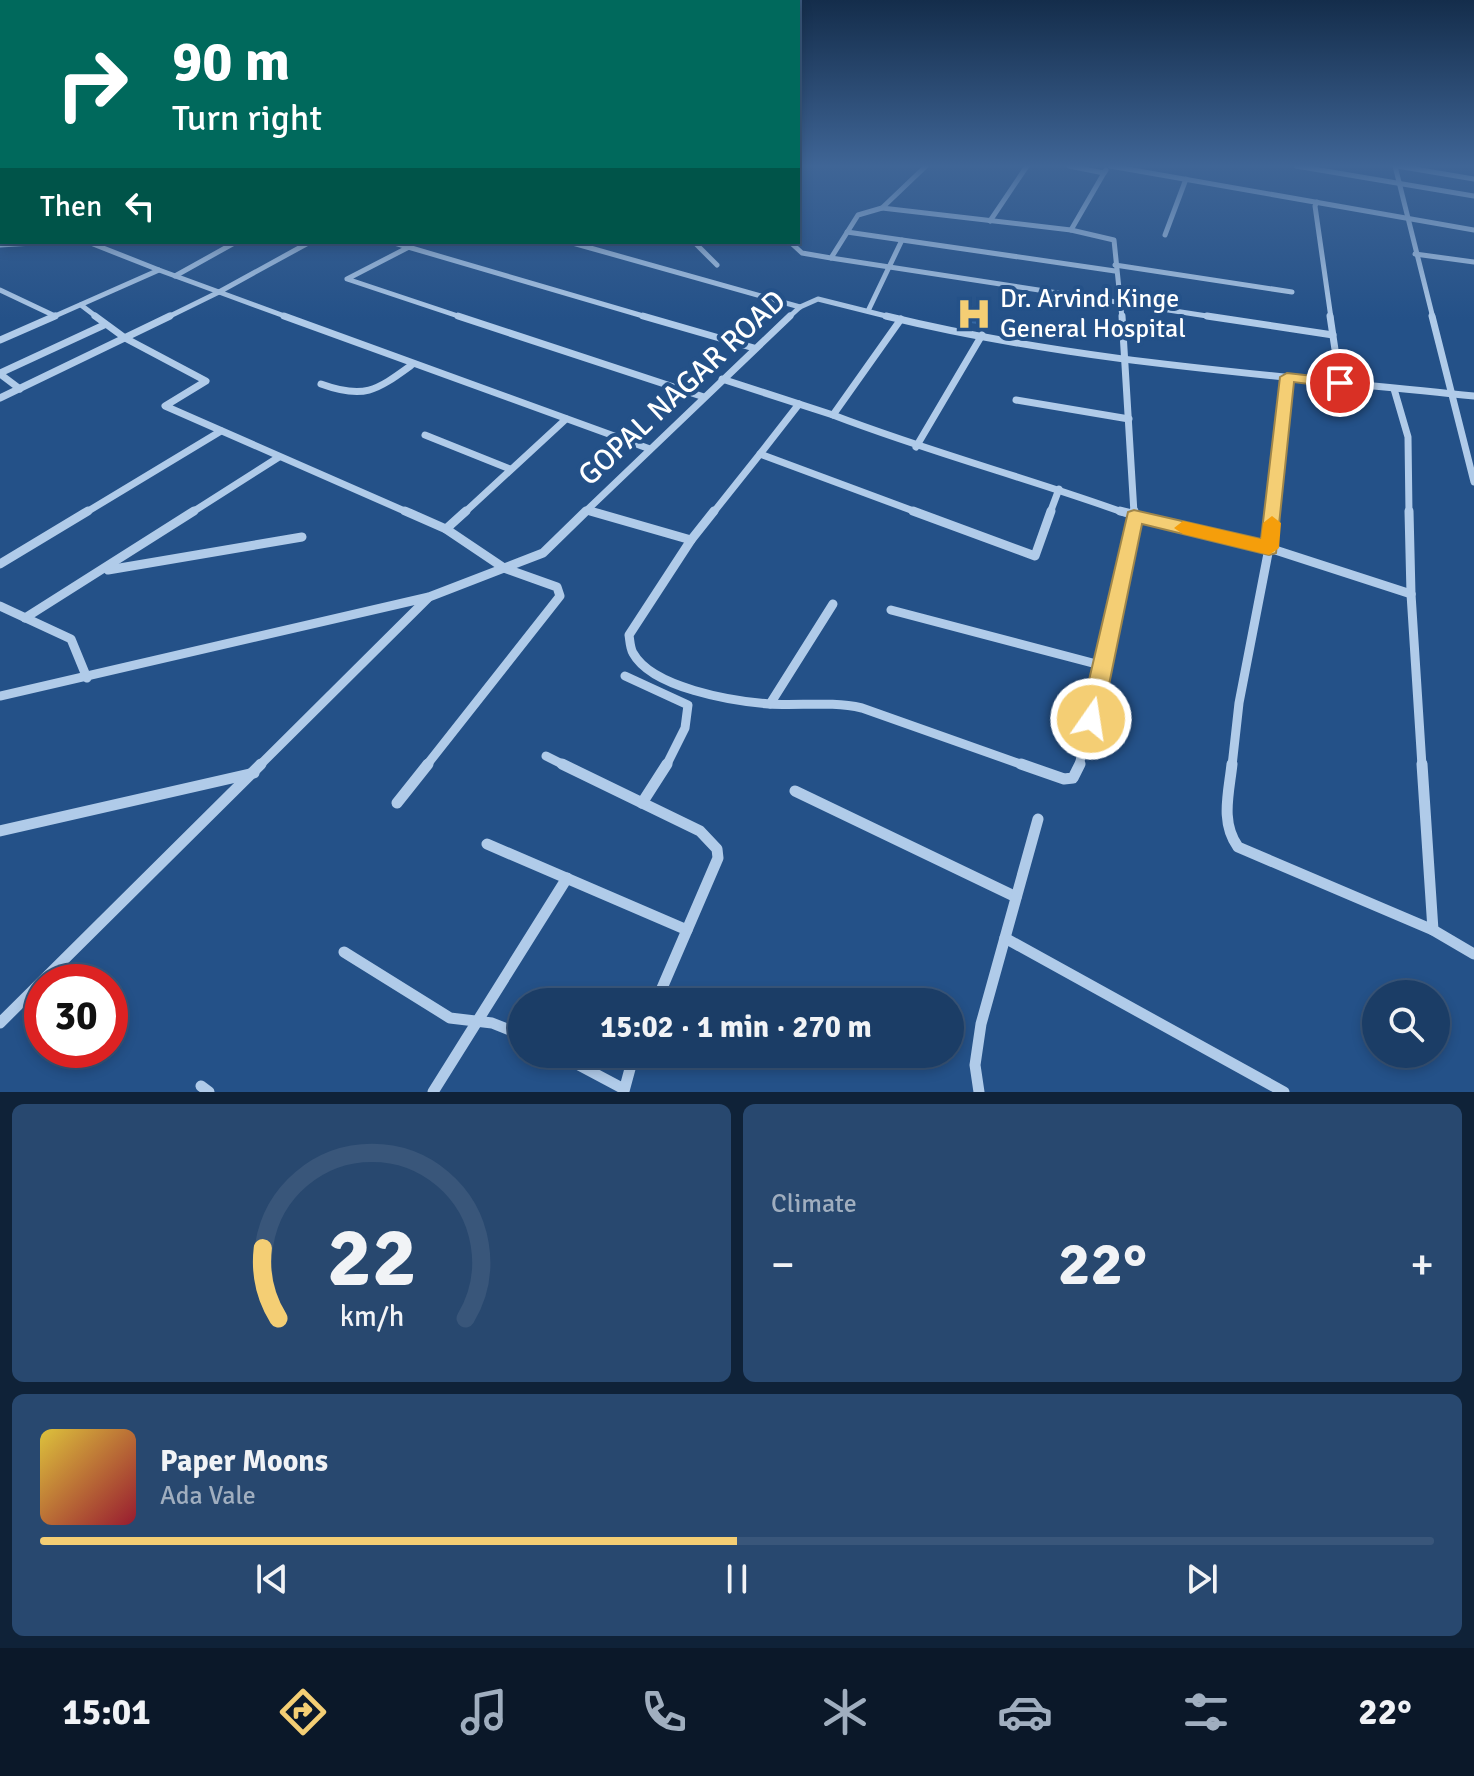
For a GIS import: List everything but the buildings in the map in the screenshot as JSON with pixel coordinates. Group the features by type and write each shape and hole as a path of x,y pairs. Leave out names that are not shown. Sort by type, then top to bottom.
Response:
{"street":[{"path":"831,258 857,217"},
{"path":"799,404 691,540 629,635 630,653 643,667 667,680 722,697 770,704 840,702 1064,779 1073,778 1078,772 1104,666 1134,516 1127,359 1114,240 1071,230 956,217"},
{"path":"990,221 993,217"},
{"path":"1071,230 1079,217"},
{"path":"1165,235 1172,217"},
{"path":"1317,217 1340,383"},
{"path":"1400,217 1474,230"},
{"path":"1406,218 1474,482"},
{"path":"847,232 1292,292"},
{"path":"868,311 902,240"},
{"path":"93,244 650,449"},
{"path":"175,276 232,244"},
{"path":"0,398 219,292 306,244"},
{"path":"398,244 754,348"},
{"path":"576,244 800,307"},
{"path":"696,244 717,265"},
{"path":"792,244 802,253 831,258 1333,335"},
{"path":"409,247 347,279 704,397"},
{"path":"1415,254 1474,262"},
{"path":"0,340 159,270"},
{"path":"0,290 55,316"},
{"name":"GOPAL NAGAR ROAD","path":"0,696 429,597 543,553 754,348 800,307 818,299 982,335 1127,359 1474,396"},
{"path":"81,305 125,338 206,381 165,406 446,529 504,568 557,587 560,591 560,596 397,803"},
{"path":"833,415 901,319"},
{"path":"20,389 0,373 104,325"},
{"path":"916,447 982,335"},
{"path":"321,384 349,395 362,395 376,390 413,364"},
{"path":"1287,377 1269,548 1239,703 1226,818 1228,833 1238,847 1433,930 1474,954"},
{"path":"722,379 833,415 916,447 1059,489 1134,516 1269,548 1411,594"},
{"path":"1394,389 1408,437 1411,594 1433,930"},
{"path":"1016,400 1129,419"},
{"path":"446,529 566,419"},
{"path":"0,564 221,431"},
{"path":"425,435 510,469"},
{"path":"760,454 1035,556 1059,489"},
{"path":"25,618 279,457"},
{"path":"587,510 691,540"},
{"path":"103,570 302,537"},
{"path":"0,1023 429,597"},
{"path":"770,704 833,604"},
{"path":"0,606 71,639 87,678"},
{"path":"891,610 1104,666"},
{"path":"625,676 688,705 690,714 682,736 642,803"},
{"path":"546,756 700,831 712,840 717,849 718,858 662,988"},
{"path":"2,832 255,773"},
{"path":"795,791 1016,897"},
{"path":"979,1092 975,1065 981,1024 1038,819"},
{"path":"487,844 687,930"},
{"path":"433,1092 567,878"},
{"path":"1005,938 1284,1092"},
{"path":"344,952 450,1018 508,1027"},
{"path":"584,1068 624,1090 630,1068"}],"slow traffic":[{"path":"1183,528 1269,548 1272,523"}],"place":[{"name":"Dr. Arvind Kinge General Hospital","path":"974,314"}],"route":[{"path":"1091,719 1134,516 1269,548 1287,377 1340,383"}]}
